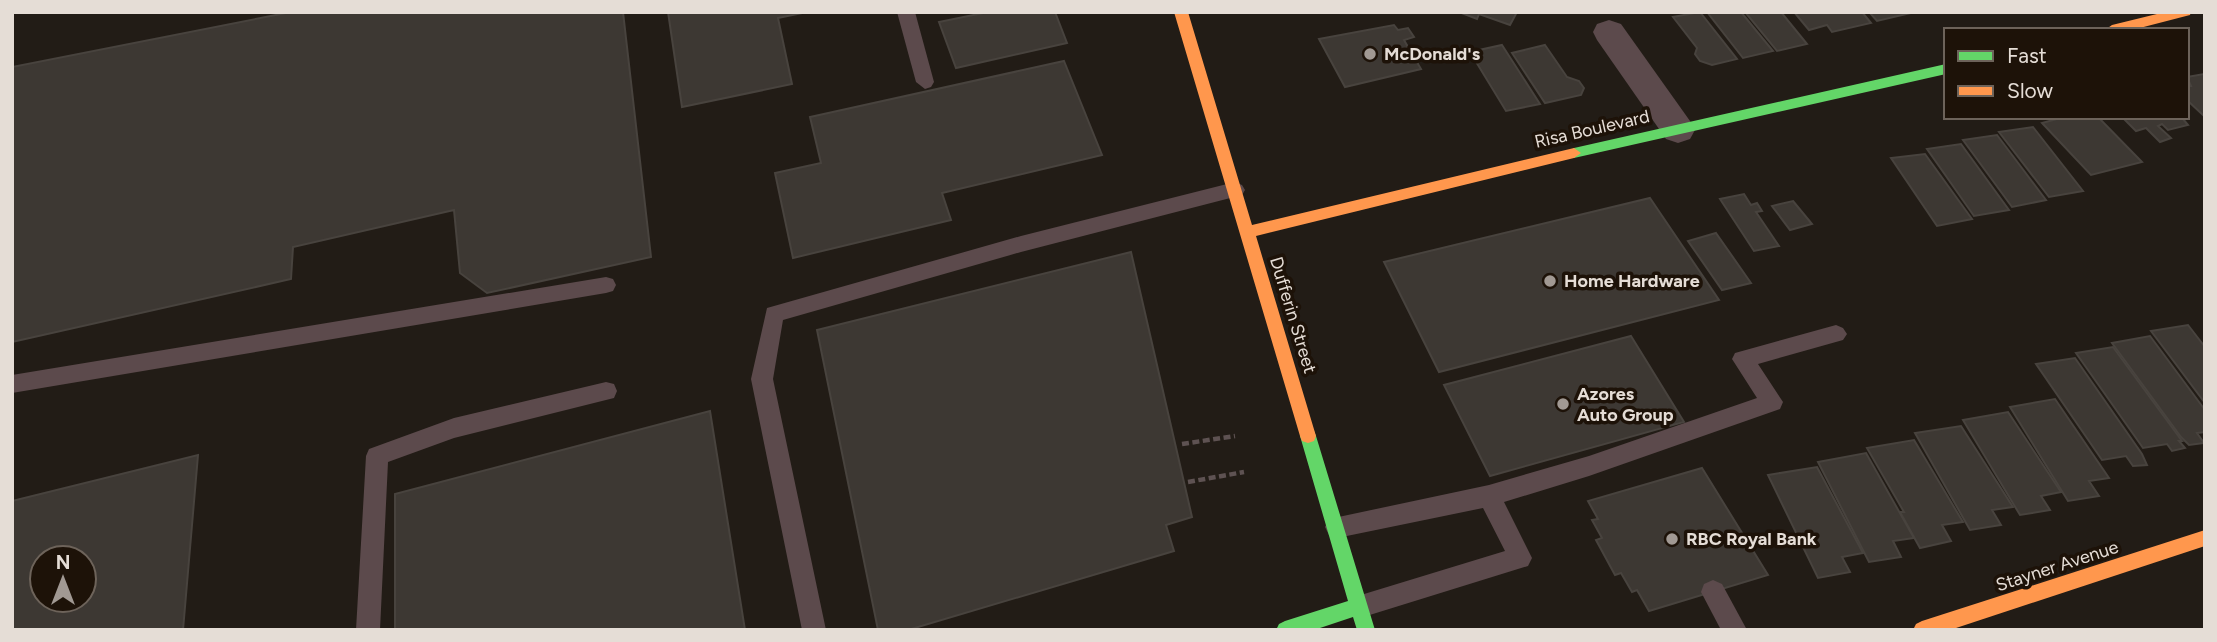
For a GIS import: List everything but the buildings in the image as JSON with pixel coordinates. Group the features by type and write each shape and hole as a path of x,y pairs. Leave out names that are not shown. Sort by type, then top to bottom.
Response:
{"street":[{"name":"Dufferin Street","path":"1181,12 1366,630"},
{"path":"2120,28 2185,12"},
{"path":"1609,32 1678,130"},
{"name":"Risa Boulevard","path":"1248,232 1944,69"},
{"name":"Stayner Avenue","path":"1922,630 2205,538"},
{"path":"1285,630 1360,606"}],"lane":[{"path":"906,12 925,82"},
{"path":"814,630 762,379 774,314 1021,244 1235,190"},
{"path":"12,384 606,285"},
{"path":"1337,527 1489,496 1588,466 1772,402 1743,359 1836,334"},
{"path":"368,630 377,456 454,428 606,391"},
{"path":"1360,606 1520,558 1489,496"},
{"path":"1713,592 1735,630"}],"path":[{"path":"1182,444 1235,436"},
{"path":"1188,482 1244,472"}],"traffic: fast":[{"path":"1574,153 1944,69"},
{"path":"1308,436 1366,630"},
{"path":"1285,630 1360,606"}],"traffic: slow":[{"path":"1181,12 1308,436"},
{"path":"2120,28 2185,12"},
{"path":"1248,232 1574,153"},
{"path":"1922,630 2205,538"}],"place":[{"name":"McDonald's","path":"1370,54"},
{"name":"Home Hardware","path":"1550,281"},
{"name":"Azores Auto Group","path":"1563,404"},
{"name":"RBC Royal Bank","path":"1672,539"}]}
